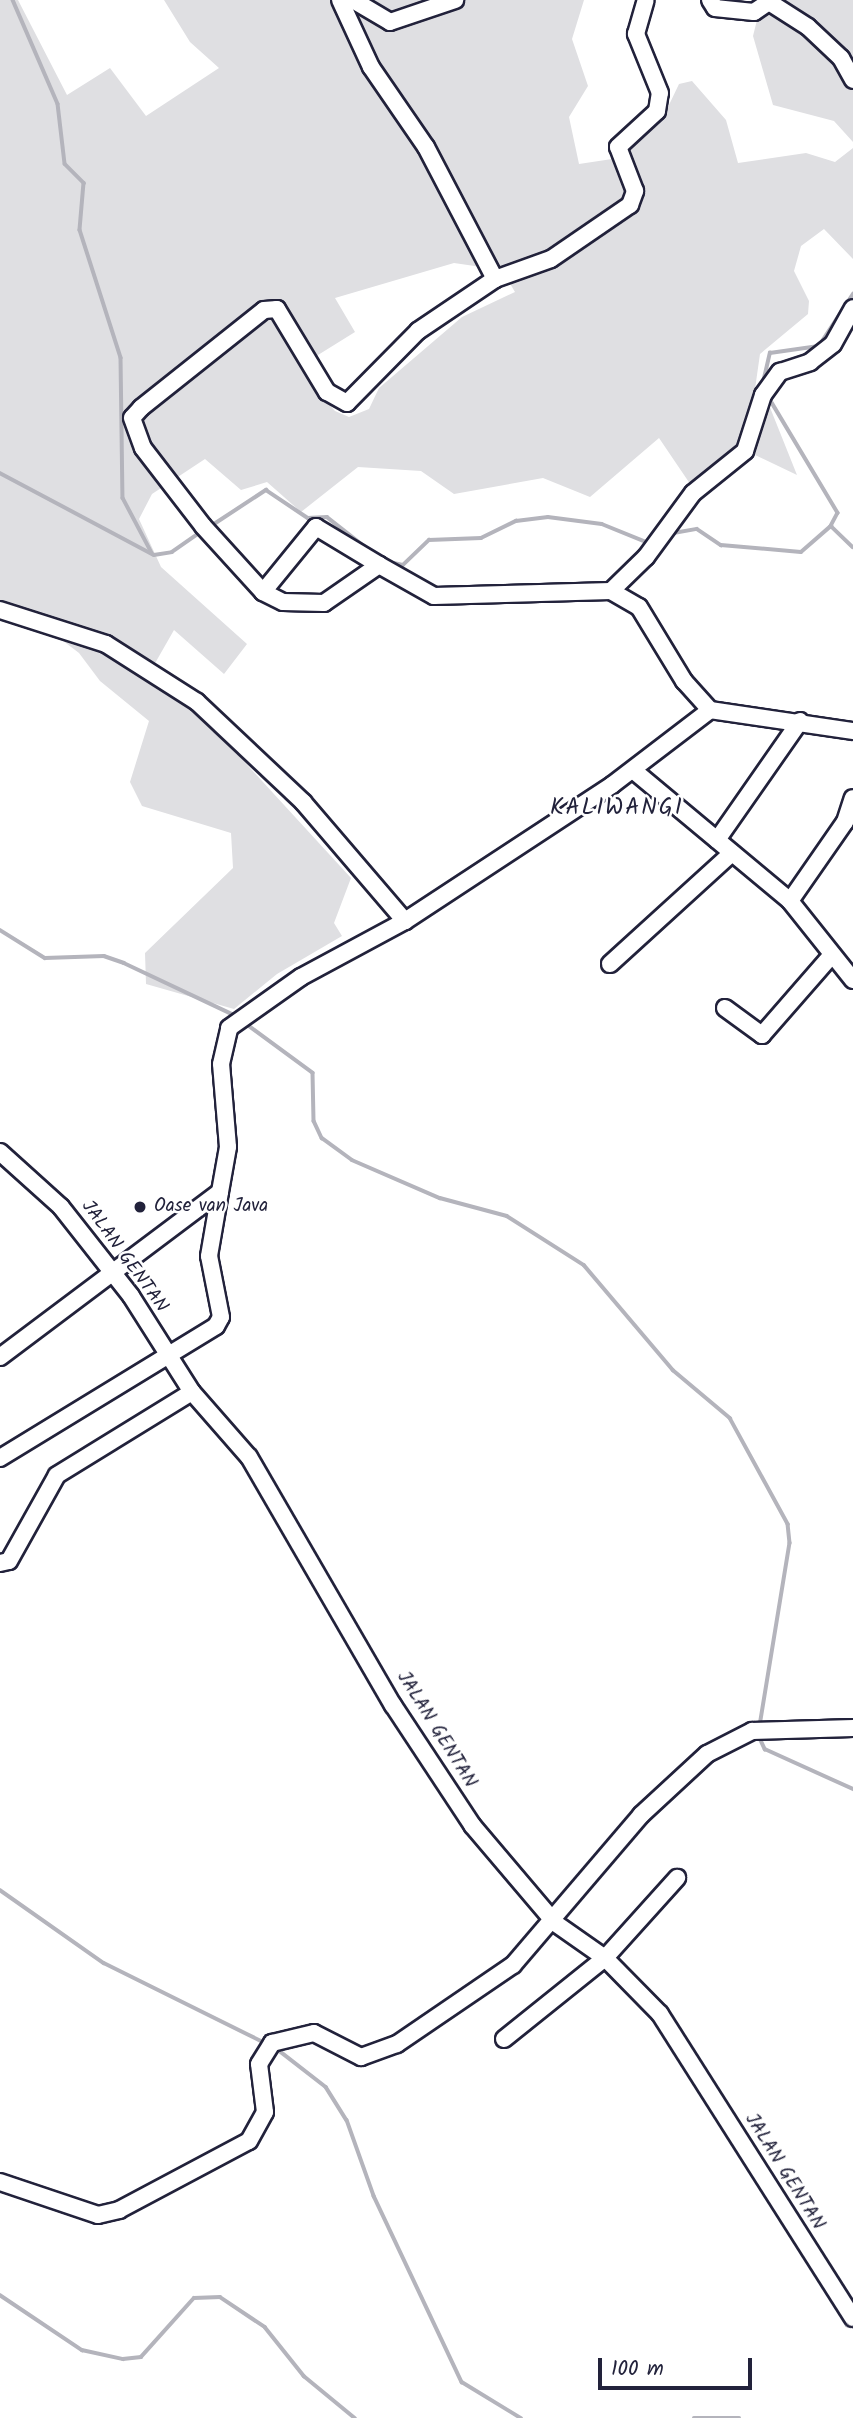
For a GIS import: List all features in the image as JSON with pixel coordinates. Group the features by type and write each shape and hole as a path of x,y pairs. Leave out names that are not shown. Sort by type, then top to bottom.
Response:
{"street":[{"path":"340,0 370,67 426,147 495,279"},
{"path":"353,0 390,22 455,0"},
{"path":"379,565 324,603 304,607 263,592 158,475 143,448 132,418 141,408 271,307 327,391 347,403 418,331 495,279 551,259 630,205 635,191 618,147 656,111 660,93 636,34 646,0"},
{"path":"710,0 715,8 754,12 769,2 808,27 841,58 853,80"},
{"path":"611,592 665,531 693,493 745,451 766,390 833,344 853,308"},
{"path":"263,592 316,527 434,596 611,592 639,607 684,681 710,710 800,721 853,732"},
{"path":"0,610 106,644 197,702 303,802 405,921"},
{"path":"0,1458 168,1357 221,1317 209,1256 228,1147 223,1037 242,1016 405,921 633,770 710,710"},
{"path":"717,839 800,721"},
{"path":"633,770 790,901 831,957 853,980"},
{"path":"790,901 845,822 853,798"},
{"path":"610,964 732,853"},
{"path":"725,1008 762,1035 831,957"},
{"name":"JALAN GENTAN","path":"0,1152 24,1168 114,1273 192,1392 249,1457 296,1530 393,1706 472,1825 555,1923 605,1958 660,2014 853,2318"},
{"path":"0,1357 220,1192"},
{"path":"0,1563 9,1561 57,1475 192,1392"},
{"path":"0,2182 98,2215 119,2210 249,2141 265,2112 259,2064 268,2048 314,2033 361,2057 397,2044 513,1965 555,1923 641,1815 707,1754 758,1730 853,1728"},
{"path":"505,2039 605,1958 677,1878"}],"shaded area":[{"path":"0,0 18,0 67,95 110,68 146,116 219,68 190,42 164,0 584,0 572,39 588,86 569,117 579,164 612,159 668,107 679,84 692,81 726,120 738,163 806,153 835,162 853,148 853,259 824,229 801,246 794,271 809,301 808,314 760,354 755,389 769,405 797,475 753,454 701,500 659,438 590,497 543,478 454,494 421,471 358,467 301,512 267,482 241,490 205,459 152,494 139,519 161,567 247,644 224,674 174,630 146,679 207,721 351,878 334,923 342,936 277,974 234,1009 146,984 145,953 233,868 231,833 142,806 130,782 149,721 100,681 79,653 16,605 0,601","holes":["454,263 502,270 515,292 462,317 379,388 369,409 349,417 335,411 312,384 318,355 355,332 335,298"]},
{"path":"762,0 853,0 853,142 834,121 773,105 753,36"}],"waterway":[{"path":"13,0 58,104 65,164 84,183 80,230 121,358 123,498 152,553"},
{"path":"762,387 770,353 819,346 853,294"},
{"path":"768,396 838,513 831,526 853,547"},
{"path":"0,473 154,555 172,552 201,532"},
{"path":"211,526 266,490 308,518 327,517 373,553"},
{"path":"389,562 403,565 429,540 481,538 516,521 548,517 602,524 649,543"},
{"path":"668,534 697,529 721,545 801,552 831,526"},
{"path":"0,930 45,958 104,956 124,963 236,1016"},
{"path":"245,1023 313,1073 314,1121 322,1138 352,1160 440,1198 507,1216 584,1265 673,1370 730,1418 788,1524 790,1543 760,1727"},
{"path":"758,1734 765,1749 853,1789"},
{"path":"0,1890 104,1963 267,2044"},
{"path":"277,2049 326,2087 347,2120 374,2196 462,2382 521,2418"},
{"path":"0,2295 82,2350 123,2359 141,2357 194,2298 220,2297 265,2327 304,2376 355,2418"},
{"path":"694,2418 739,2418"}],"place":[{"name":"Oase van Java","path":"140,1207"}],"district":[{"name":"KALIWANGI","path":"617,808"}]}
